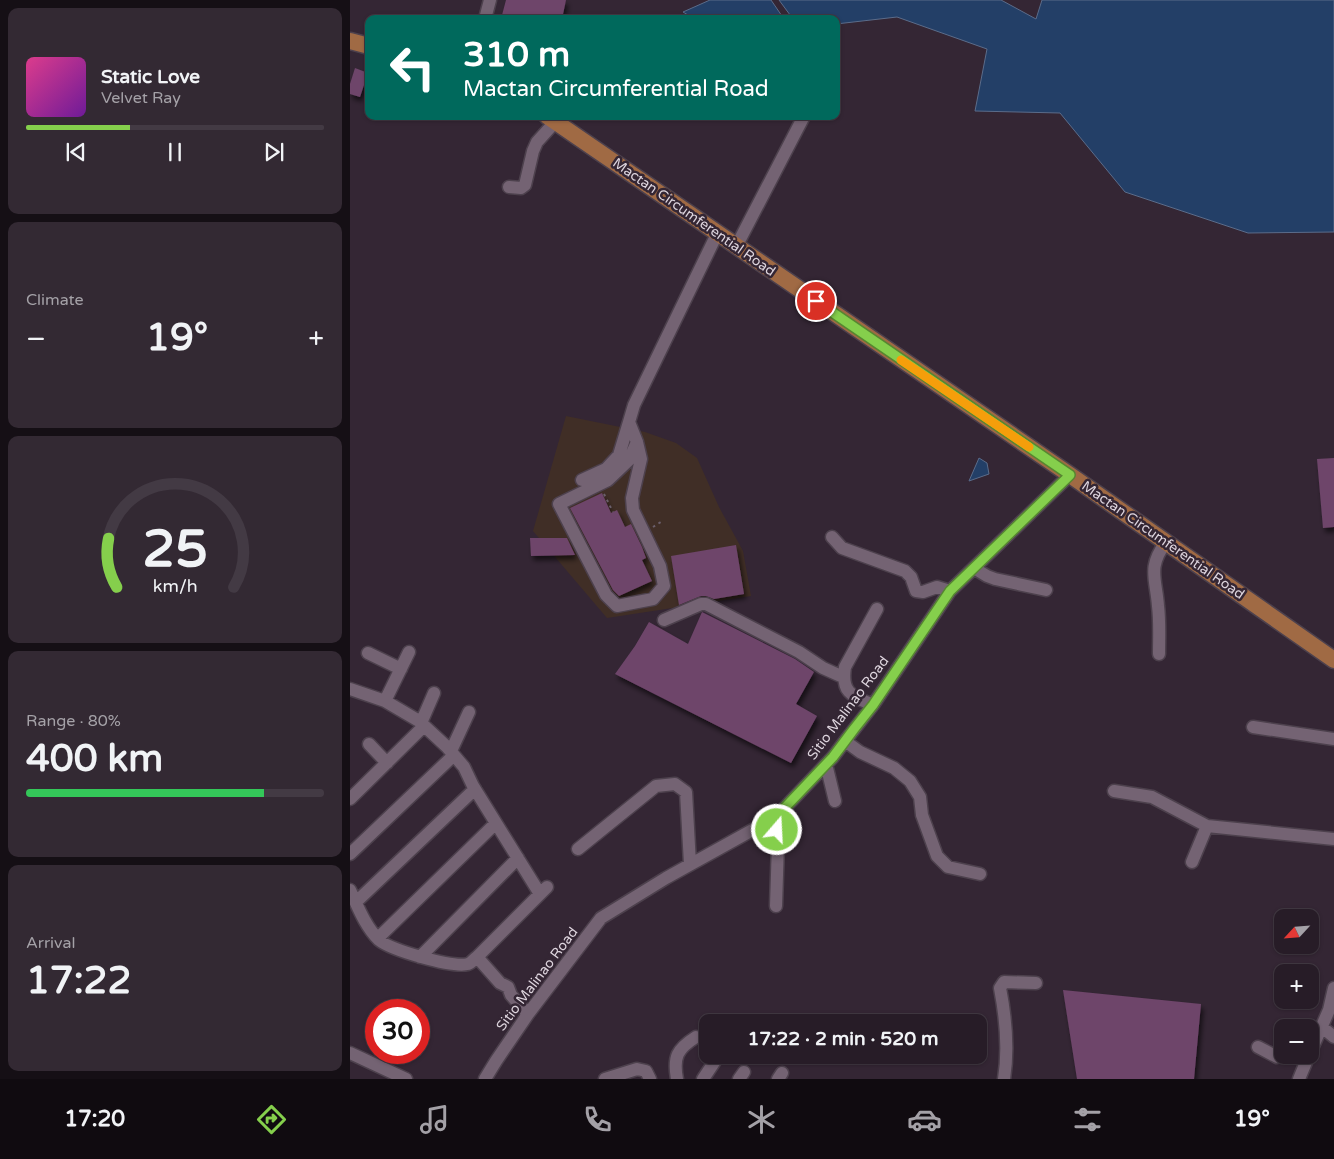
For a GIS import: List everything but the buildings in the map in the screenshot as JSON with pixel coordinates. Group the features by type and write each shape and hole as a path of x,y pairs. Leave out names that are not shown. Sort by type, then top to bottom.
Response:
{"main road":[{"path":"350,40 365,45"},
{"name":"Mactan Circumferential Road","path":"552,120 1070,475 1334,660"}],"street":[{"path":"486,15 490,0"},
{"path":"509,187 521,188 525,185 537,142 550,120"},
{"path":"736,247 802,120"},
{"path":"582,480 606,469 619,455 634,405 718,234"},
{"path":"629,422 638,442 641,459 632,498 634,510 660,566 664,586 653,599 617,606 606,594 559,504 608,480 630,460 638,442"},
{"name":"Sitio Malinao Road","path":"485,1079 528,1014 601,918 690,864 776,817 826,764 873,705 950,591 1070,475"},
{"path":"832,537 842,548 905,571 911,577 916,591 923,592 937,587 950,591"},
{"path":"1159,654 1158,605 1153,575 1157,554 1166,542"},
{"path":"974,568 995,579 1046,590"},
{"path":"664,620 701,604 706,604 843,677"},
{"path":"873,705 854,697 848,692 843,677 845,667 877,609"},
{"path":"385,701 409,652"},
{"path":"368,653 401,669"},
{"path":"350,689 385,701 422,724 452,754 464,767 475,789 518,858 544,891 477,957 468,964 456,964 408,954 380,941 366,924 350,890"},
{"path":"353,790 387,763 422,724 434,693"},
{"path":"350,854 452,754 469,712"},
{"path":"1253,727 1334,738"},
{"path":"845,741 860,752 894,768 910,781 920,798 922,815 938,856 948,867 980,874"},
{"path":"369,744 387,763"},
{"path":"826,764 835,801"},
{"path":"578,850 656,786 675,784 686,792 690,864"},
{"path":"356,902 475,789"},
{"path":"1114,791 1152,797 1207,826 1334,840"},
{"path":"776,817 778,843 776,906"},
{"path":"378,938 496,823"},
{"path":"1192,862 1207,826"},
{"path":"420,957 518,858"},
{"path":"477,957 500,983 508,987 511,995 528,1014"},
{"path":"1004,1079 1006,1022 1001,985 1004,982 1036,983"},
{"path":"1319,1033 1329,1010 1334,988"},
{"path":"1322,1027 1334,1037"},
{"path":"678,1079 675,1065 676,1058 684,1044 696,1037"},
{"path":"1258,1047 1274,1055"},
{"path":"350,1053 406,1079"},
{"path":"703,1079 713,1064"},
{"path":"1299,1079 1305,1064"},
{"path":"605,1079 637,1069 646,1071 650,1079"}],"path":[{"path":"602,489 614,512"},
{"path":"657,524 664,520"}],"shaded area":[{"path":"566,416 645,432 676,443 697,458 719,507 743,551 751,596 607,618 533,531"}],"water":[{"path":"710,0 771,0 781,15 688,15 683,12"},
{"path":"779,0 1001,0 1036,19 1042,0 1334,0 1334,232 1248,233 1125,192 1060,113 975,111 987,49 897,17 840,24 840,15 790,15"},
{"path":"979,458 987,463 989,474 969,481"}],"slow traffic":[{"path":"901,360 1029,447"}],"route":[{"path":"777,830 776,817 833,757 873,705 950,591 1070,475 816,301"}]}
